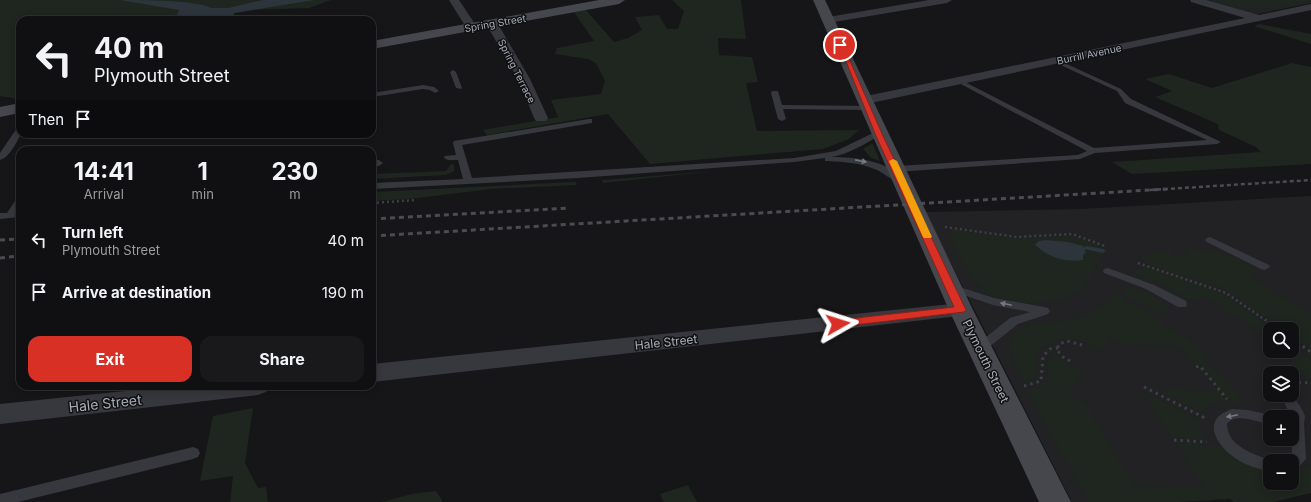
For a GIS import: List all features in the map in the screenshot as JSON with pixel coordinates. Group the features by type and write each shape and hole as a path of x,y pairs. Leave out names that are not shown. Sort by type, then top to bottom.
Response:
{"main road":[{"name":"Spring Street","path":"376,44 619,0"},
{"name":"Plymouth Street","path":"819,0 950,288 1055,502"},
{"path":"0,112 16,109"}],"street":[{"path":"454,0 471,27"},
{"path":"828,20 947,0"},
{"path":"1195,0 1248,16 1260,18"},
{"name":"Burrill Avenue","path":"867,104 959,81 1056,62 1311,7"},
{"name":"Spring Terrace","path":"492,24 524,80 541,118"},
{"name":"Hale Street","path":"376,373 961,310"},
{"name":"Hale Street","path":"0,414 221,390"}],"lane":[{"path":"376,186 578,175 794,160 860,160 899,174 1080,157 1093,151 1217,142 1128,101 1119,90 1056,62"},
{"path":"453,72 459,88"},
{"path":"959,81 1093,151"},
{"path":"376,94 424,87 432,88 434,91"},
{"path":"775,93 782,119"},
{"path":"779,107 867,104"},
{"path":"468,180 457,143 589,121"},
{"path":"794,160 838,153 859,144 879,132"},
{"path":"0,158 9,148 16,137"},
{"path":"448,158 461,157"},
{"path":"4,216 16,204"},
{"path":"4,216 16,214"},
{"path":"1210,240 1265,267"},
{"path":"1108,271 1150,287 1182,304"},
{"path":"950,288 993,301 1044,311 1014,321 980,348"},
{"path":"1291,404 1296,410"},
{"path":"1263,419 1238,414 1228,416 1222,420 1220,426 1225,439 1238,452 1250,459 1263,464"},
{"path":"0,500 193,453"}],"path":[{"path":"942,227 1011,236 1072,234 1105,246"},
{"path":"1138,263 1222,291 1268,322"},
{"path":"1058,348 1059,344 1067,341 1082,345"},
{"path":"1299,344 1311,352"},
{"path":"1058,348 1060,353 1070,361"},
{"path":"1022,386 1041,381 1043,374 1041,362 1043,354 1049,349 1058,348"},
{"path":"1196,367 1200,366 1232,406"},
{"path":"1299,382 1311,383"},
{"path":"1144,387 1206,418"},
{"path":"1174,440 1214,442"}],"shaded area":[{"path":"0,0 331,0 309,8 213,11 191,16 16,16 16,98 0,96"},
{"path":"120,0 155,0 194,3 211,8 228,8 263,0 314,0 235,13 232,16 176,16 179,10"},
{"path":"672,0 741,0 746,39 718,38 719,55 752,57 758,82 746,83 757,131 859,130 849,139 823,149 650,164 608,114 487,135 483,130 558,117 551,100 601,94 605,81 596,63 588,59 555,54 557,48 594,41 574,12 586,10 614,42 628,38 642,30 635,17 659,15 667,29 678,29 684,11"},
{"path":"1202,0 1311,0 1311,3 1253,15"},
{"path":"1212,0 1311,1 1272,8 1250,8 1239,7"},
{"path":"1259,24 1311,34 1311,44 1254,26"},
{"path":"1292,63 1311,67 1311,164 1132,174 1112,162 1261,152 1256,147 1219,130 1218,124 1155,97 1172,91 1145,79 1169,74 1212,88"},
{"path":"873,144 880,161 871,158 863,149"},
{"path":"451,164 454,165 454,171 446,175 376,179 376,174 446,171"},
{"path":"715,171 603,183 602,181 603,180"},
{"path":"576,182 577,185 490,189 410,199 376,201 376,192"},
{"path":"1311,196 1311,485 1299,486 1299,454 1263,454 1263,489 1101,502 1072,502 925,212 1081,209"},
{"path":"952,229 1010,238 1072,237 1095,243 1106,250 1098,250 1102,253 1085,285 1070,295 1058,300 1045,302 1017,302 991,295 980,290 982,287 970,276 950,238"},
{"path":"1045,240 1068,242 1083,246 1086,252 1083,255 1083,260 1063,260 1045,253 1035,245 1039,241"},
{"path":"1184,249 1203,250 1222,254 1240,260 1256,270 1256,273 1249,277 1311,314 1311,348 1299,340 1299,322 1273,322 1223,288 1166,271 1138,258 1149,253 1169,250 1174,256 1189,255"},
{"path":"1141,266 1219,292 1263,322 1263,334 1206,297 1191,300 1165,286 1134,273"},
{"path":"1125,287 1149,294 1171,308 1159,313 1127,297 1124,292"},
{"path":"1117,292 1128,303 1147,311 1167,327 1198,346 1204,353 1209,365 1226,380 1244,402 1231,402 1201,365 1195,364 1180,346 1125,344 1110,337 1100,351 1072,338 1060,338 1054,344 1045,346 1039,351 1036,359 1036,376 1029,382 1025,383 1015,364 1008,344 1019,330 1034,324 1077,319 1090,314 1102,307"},
{"path":"1299,350 1311,360 1311,379 1307,379 1299,370 1299,366 1295,366 1288,358 1299,358"},
{"path":"1055,352 1061,360 1084,372 1067,393 1086,404 1133,485 1204,488 1176,443 1223,446 1249,465 1263,470 1263,490 1299,490 1299,473 1304,471 1311,465 1311,493 1273,502 1234,502 1230,499 1179,502 1088,502 1028,391 1042,387 1047,382 1047,362"},
{"path":"1153,389 1219,391 1226,400 1210,403 1202,412"},
{"path":"1141,391 1199,420 1201,430 1206,440 1173,438"},
{"path":"253,408 245,463 258,488 266,487 268,502 230,502 233,476 200,481 213,416"},
{"path":"688,485 697,502 664,502 660,494"},
{"path":"436,491 443,502 382,502 412,494"}],"waterway":[{"path":"1086,248 1103,251"}],"railway":[{"path":"1150,190 1311,180"},
{"path":"376,236 1167,189"},
{"path":"376,219 568,208"},
{"path":"0,240 16,239"},
{"path":"0,258 16,256"}],"slow traffic":[{"path":"893,161 927,237"}],"route":[{"path":"838,324 961,310 889,152 880,136 840,45"}]}
